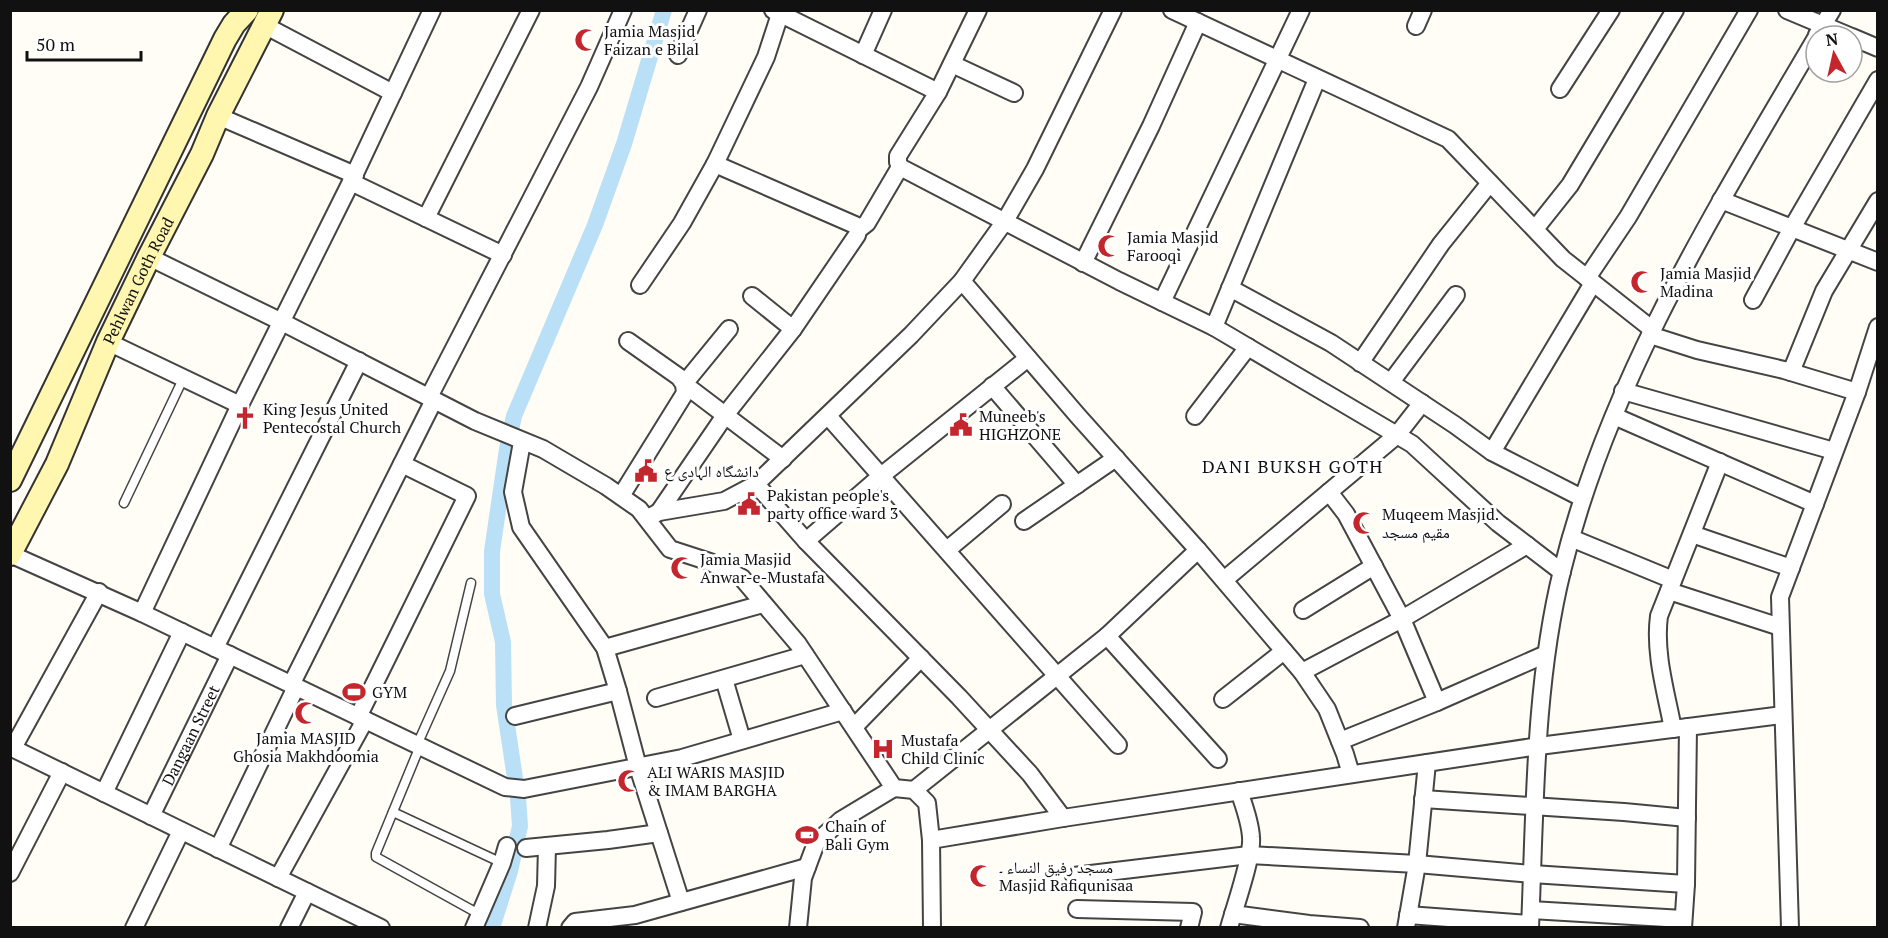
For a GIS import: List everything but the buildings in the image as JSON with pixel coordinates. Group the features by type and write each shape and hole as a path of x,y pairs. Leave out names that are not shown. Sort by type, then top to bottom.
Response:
{"main road":[{"name":"Pehlwan Goth Road","path":"10,480 225,39 234,24 247,10"},
{"name":"Pehlwan Goth Road","path":"10,554 57,464 108,342 148,257 202,154 218,116 268,18"}],"street":[{"path":"142,613 240,405 353,178 432,10"},
{"path":"426,218 531,10"},
{"path":"218,849 432,399 589,87 623,10"},
{"path":"678,55 699,10"},
{"path":"863,55 883,10"},
{"path":"978,10 938,92 898,156 900,167 1214,327 1412,444 1498,523 1562,572"},
{"path":"148,257 432,399 514,438 543,449 606,486 639,509 653,515 724,501 756,484 911,335 962,281 1005,221 1035,169 1113,10"},
{"path":"1172,10 1448,139 1563,259 1651,333 1697,350 1791,372 1857,392"},
{"path":"1162,302 1301,10"},
{"path":"1535,230 1570,185 1675,10"},
{"path":"1492,452 1749,10"},
{"path":"1787,10 1806,24"},
{"path":"1824,24 1832,10"},
{"path":"640,285 682,223 715,164 766,57 782,13 938,92"},
{"path":"1560,89 1604,13"},
{"path":"268,18 393,93"},
{"path":"1083,262 1198,22"},
{"path":"1864,42 1878,48"},
{"path":"1530,921 1546,654 1562,572 1582,498 1632,369 1721,200 1804,59"},
{"path":"952,64 1014,93"},
{"path":"1214,327 1317,79"},
{"path":"1753,300 1878,80"},
{"path":"218,116 353,178 426,218 503,255"},
{"path":"715,164 855,225 858,230"},
{"path":"653,515 726,414 793,329 857,235 858,230 867,223 900,167"},
{"path":"1360,363 1441,244 1490,183"},
{"path":"1721,200 1878,262"},
{"path":"1791,372 1824,291 1878,201"},
{"path":"962,281 1302,672 1327,709 1351,774"},
{"path":"1230,288 1331,343 1492,452 1582,498"},
{"path":"1391,382 1456,295"},
{"path":"752,296 793,329"},
{"path":"1790,927 1780,597 1857,392 1878,327"},
{"path":"684,384 729,330"},
{"path":"621,496 685,393 680,377 628,341"},
{"path":"108,342 240,405"},
{"path":"1195,416 1248,347"},
{"path":"806,541 881,476 1028,358"},
{"name":"Dangaan Street","path":"151,816 223,651 358,362"},
{"path":"684,384 783,459"},
{"path":"992,386 1077,485"},
{"path":"1623,391 1834,451"},
{"path":"1224,580 1397,435 1422,403"},
{"path":"828,416 1118,746"},
{"path":"1614,416 1815,504"},
{"path":"514,438 513,492 521,526 605,648 638,767 681,902"},
{"path":"1024,520 1116,458"},
{"path":"1427,763 1417,864 1407,921 1683,923 1687,818 1681,728 1658,647 1657,632 1659,616 1720,462"},
{"path":"278,879 362,718 467,496 402,464"},
{"path":"756,484 806,541 921,658 1030,774 1063,818"},
{"path":"1329,492 1346,514 1402,619 1437,702"},
{"path":"947,550 1002,504"},
{"path":"653,515 670,549 710,562 742,578 798,644 894,788"},
{"path":"1692,534 1791,568"},
{"path":"1571,538 1671,586 1780,627"},
{"path":"1302,672 1402,619 1527,545"},
{"path":"914,790 1107,636 1198,550"},
{"path":"10,554 99,592 505,787 524,789 682,758 843,711"},
{"path":"1303,610 1374,566"},
{"path":"99,592 12,748 381,927"},
{"path":"605,648 763,604"},
{"path":"104,794 182,632"},
{"path":"1107,636 1218,759"},
{"path":"1223,699 1284,651"},
{"path":"1340,741 1437,702 1546,654"},
{"path":"656,698 805,655"},
{"path":"854,727 921,658"},
{"path":"724,679 742,740"},
{"path":"515,716 618,691"},
{"path":"931,840 1539,746 1782,715"},
{"path":"10,873 62,772"},
{"path":"798,927 803,878 816,843 841,820 894,788 914,790 927,803 931,840 932,927"},
{"path":"1239,791 1252,839 1250,855 1231,921 1360,927"},
{"path":"1423,799 1687,818"},
{"path":"134,927 181,831"},
{"path":"526,848 659,833"},
{"path":"477,921 507,846"},
{"path":"537,927 546,886 547,846"},
{"path":"1074,876 1250,855 1417,864 1686,884"},
{"path":"570,927 575,922 635,915 807,867"},
{"path":"289,927 306,892"},
{"path":"1077,909 1193,912 1189,927"}],"lane":[{"path":"124,503 183,379"},
{"path":"471,583 450,671 376,853 377,859 477,921"},
{"path":"393,812 502,863"}],"waterway":[{"path":"492,928 510,871 520,826 504,705 503,642 492,594 492,551 507,449 514,416 595,225 624,144 664,10"}],"place":[{"name":"Jamia Masjid Faizan e Bilal","path":"586,40"},
{"name":"Jamia Masjid Farooqi","path":"1109,246"},
{"name":"Jamia Masjid Madina","path":"1642,282"},
{"name":"King Jesus United Pentecostal Church","path":"245,418"},
{"name":"Muneeb's HIGHZONE","path":"961,425"},
{"name":"دانشگاہ الہادی ع","path":"646,471"},
{"name":"Pakistan people's party office ward 3","path":"749,504"},
{"name":"Muqeem Masjid. مقیم مسجد","path":"1364,523"},
{"name":"Jamia Masjid Anwar-e-Mustafa","path":"682,568"},
{"name":"GYM","path":"354,692"},
{"name":"Jamia MASJID Ghosia Makhdoomia","path":"306,713"},
{"name":"Mustafa Child Clinic","path":"883,749"},
{"name":"ALI WARIS MASJID & IMAM BARGHA","path":"629,781"},
{"name":"Chain of Bali Gym","path":"807,835"},
{"name":"مسجد رفیق النساء ۔ Masjid Rafiqunisaa","path":"981,876"}],"district":[{"name":"DANI BUKSH GOTH","path":"1293,466"}]}
